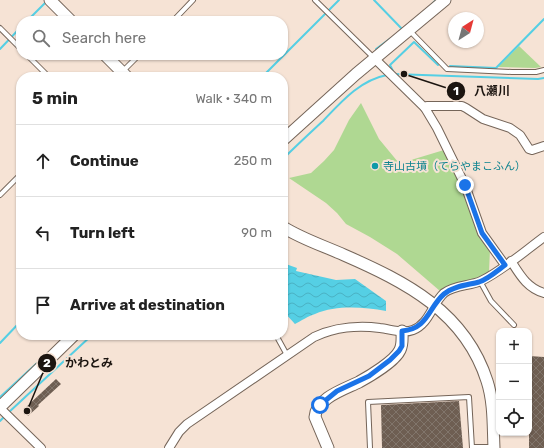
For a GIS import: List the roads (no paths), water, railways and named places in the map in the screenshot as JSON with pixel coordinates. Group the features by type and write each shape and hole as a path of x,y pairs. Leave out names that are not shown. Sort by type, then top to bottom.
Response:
{"street":[{"path":"50,0 66,16"},
{"path":"288,135 374,58 445,0"},
{"path":"374,58 425,108 437,128 465,185 482,233 526,284 535,290 544,293"},
{"path":"109,60 119,72"},
{"path":"425,108 428,106 462,106 483,119 510,128 520,135 529,149 532,150 544,146"},
{"path":"288,229 379,271 401,283 435,304 456,326 481,364 488,383 494,447"},
{"path":"169,448 187,424 314,337 345,327 380,328 402,331 412,330 419,326 430,314 435,304 448,291 480,281 544,237"},
{"path":"328,448 315,417 317,409 337,391 369,376 390,360 402,346 402,331"},
{"path":"41,448 1,409 69,340"}],"lane":[{"path":"178,16 193,0"},
{"path":"316,0 374,58"},
{"path":"0,28 16,44"},
{"path":"409,30 447,69 512,72 536,72 544,70"},
{"path":"32,60 44,72"},
{"path":"125,72 135,60"},
{"path":"0,195 16,179"},
{"path":"480,281 491,301 514,326"},
{"path":"279,340 287,355"},
{"path":"370,448 368,402 469,398 472,447 494,447"}],"water":[{"path":"288,265 297,268 296,271 336,280 355,279 386,301 386,311 359,308 332,309 307,317 295,324 288,316"}],"waterway":[{"path":"288,51 339,0"},
{"path":"374,0 402,29"},
{"path":"431,5 436,0"},
{"path":"32,16 47,1"},
{"path":"450,66 496,68 544,19"},
{"path":"0,49 16,32"},
{"path":"376,49 391,38"},
{"path":"393,71 390,65 414,42 438,65"},
{"path":"267,72 279,60"},
{"path":"393,74 544,78"},
{"path":"288,154 344,99 368,82 387,75"},
{"path":"0,343 16,326"},
{"path":"8,413 87,340"},
{"path":"0,397 49,352"},
{"path":"0,421 5,416"}],"place":[{"name":"八瀬川","path":"404,74"},
{"name":"寺山古墳（てらやまこふん）","path":"375,166"},
{"name":"かわとみ","path":"27,411"}]}
